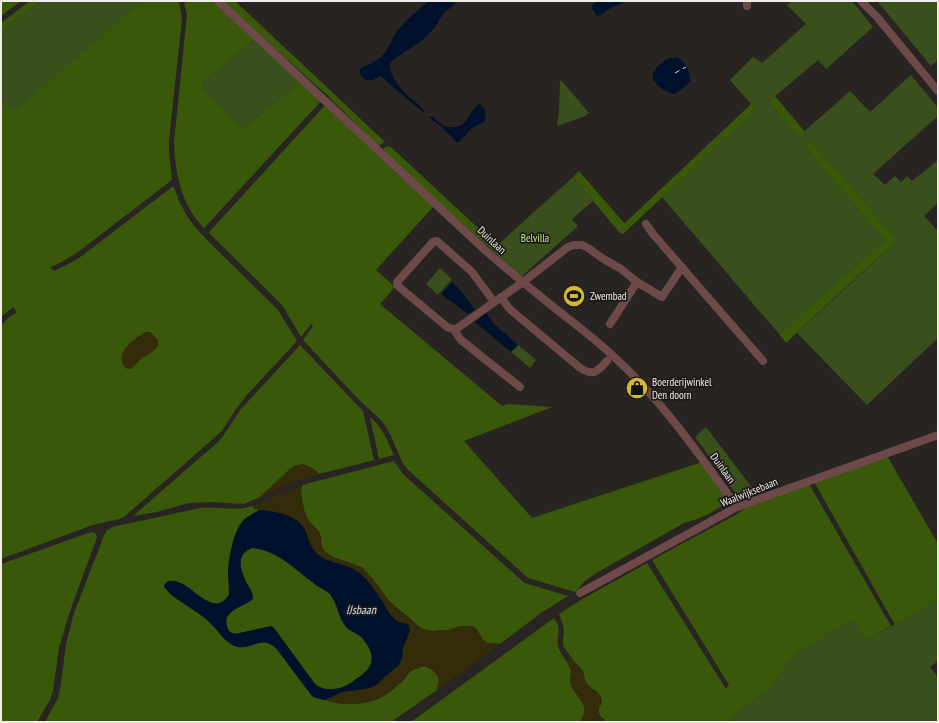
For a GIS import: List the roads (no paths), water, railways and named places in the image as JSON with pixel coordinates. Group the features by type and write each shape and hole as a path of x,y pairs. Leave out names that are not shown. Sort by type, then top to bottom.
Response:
{"street":[{"name":"Duinlaan","path":"218,1 486,251 599,343 620,362 642,385 682,432 737,506"},
{"path":"861,1 877,17 938,91"},
{"path":"868,1 877,17"},
{"path":"646,224 763,361"},
{"path":"494,302 472,272 435,241 398,281 397,284 447,327 456,329 523,282 568,247 574,245 582,244 637,282 662,297 682,267"},
{"path":"610,324 637,282"},
{"path":"501,298 512,312 585,372 596,372 607,361"},
{"path":"456,329 456,333 461,340 520,387"},
{"name":"Waalwijksebaan","path":"580,593 737,506 938,435"}],"water":[{"path":"429,1 453,1 455,3 444,12 436,26 424,39 391,62 390,65 392,75 399,86 405,94 422,108 424,111 423,112 380,76 373,80 365,80 361,77 360,69 381,57 388,49 399,29 411,16"},
{"path":"598,1 625,1 599,16 594,13 592,8 592,5"},
{"path":"677,57 687,68 690,82 674,94 665,90 654,82 653,76 655,69 661,63 670,58"},
{"path":"479,104 484,108 484,122 472,128 457,143 443,128 430,118 431,116 444,126 458,126 467,120"},
{"path":"452,282 461,291 475,310 468,314 441,294"},
{"path":"486,313 494,324 518,345 511,352 475,322"},
{"name":"IJsbaan","path":"259,510 285,514 297,520 305,530 311,546 317,554 326,560 347,566 357,571 372,586 393,618 409,625 410,631 398,666 378,684 365,689 342,692 325,700 316,698 312,696 276,648 270,644 261,642 244,647 234,646 225,639 207,620 174,597 166,589 164,585 168,581 175,581 180,582 208,601 219,603 224,600 229,594 229,562 236,532 243,521","holes":["252,548 261,549 285,561 330,594 346,627 361,637 372,656 370,666 362,675 343,687 332,689 321,688 315,684 271,626 235,634 229,630 226,621 231,612 253,599 241,570 242,557 247,550"]}],"place":[{"name":"Zwembad","path":"574,296"},
{"name":"Boerderijwinkel Den doorn","path":"637,388"}],"park label":[{"name":"Belvilla","path":"535,238"}]}
